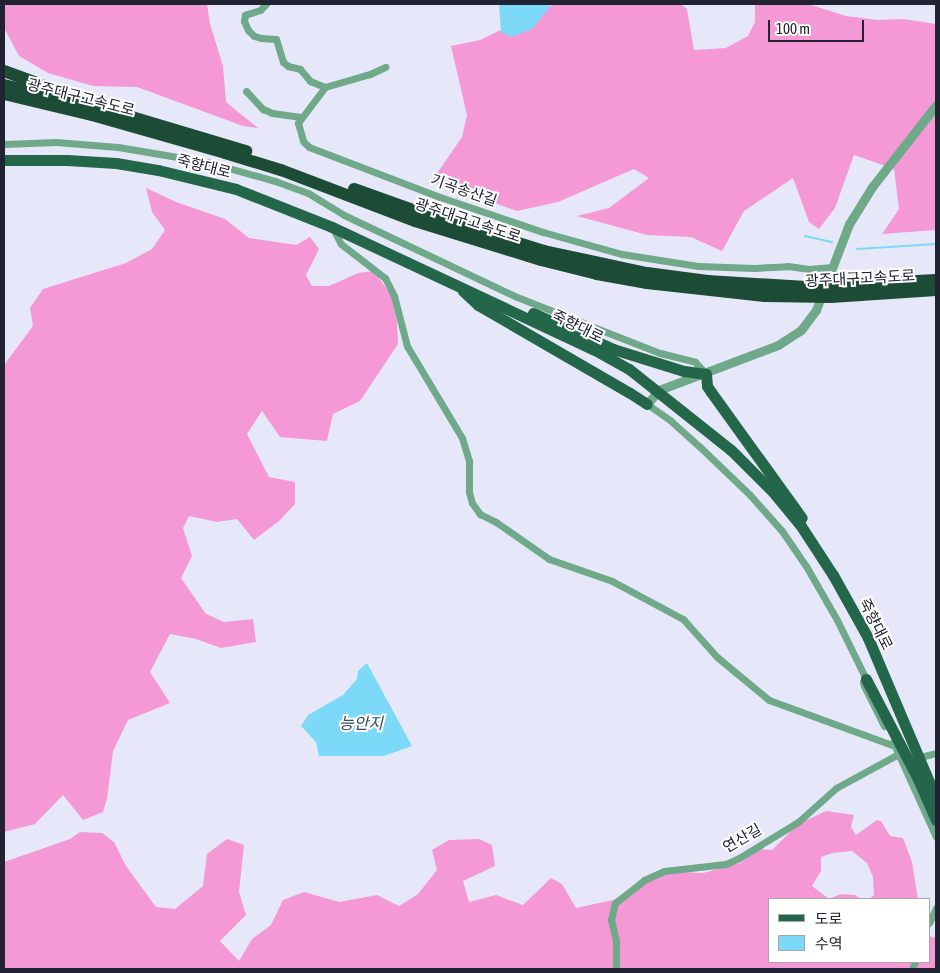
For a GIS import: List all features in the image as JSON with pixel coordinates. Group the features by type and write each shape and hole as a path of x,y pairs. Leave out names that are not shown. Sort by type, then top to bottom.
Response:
{"highway":[{"path":"4,71 95,106"},
{"name":"광주대구고속도로","path":"4,84 95,106 225,144 420,212 544,251 597,264 699,280 804,292"},
{"name":"광주대구고속도로","path":"4,94 92,115 281,170 415,221 540,260 646,283 765,296 804,292 936,290"},
{"name":"광주대구고속도로","path":"834,292 936,280"}],"main road":[{"name":"죽향대로","path":"4,160 116,163 158,170 236,189 332,226 593,349 629,369 659,390 731,450 773,492 801,526 818,551 868,638 936,798"},
{"path":"456,285 478,306 646,404"},
{"path":"506,308 531,312 624,353 684,370 706,374 707,386 792,502 808,526 818,551"},
{"path":"866,679 899,750 936,820"}],"street":[{"path":"266,4 260,10 244,15 244,21 248,30 254,36 276,39 282,62 288,66 300,69 310,81 325,88"},
{"path":"246,91 263,109 272,113 301,117 325,88 370,74 385,67"},
{"path":"866,679 837,620 806,566 782,531 750,495 700,447 671,421 646,404 659,390 706,374 778,345 801,330 816,310 849,224 872,187 936,104"},
{"name":"기곡송산길","path":"301,117 298,130 303,141 313,149 337,156 440,197 584,244 639,257 698,266 754,268 788,266 809,269 832,267"},
{"path":"4,144 56,142 118,148 207,162 276,182 308,193 344,215 517,297 643,347 695,362 706,374"},
{"path":"4,164 20,159"},
{"path":"332,226 341,244 385,278 394,296 407,346 462,438 470,461 472,503 480,514 496,522 549,559 612,581 683,619 717,657 769,700 899,750 936,838"},
{"name":"연산길","path":"616,969 616,941 611,920 615,903 644,880 664,871 726,864 739,858 798,822 836,788 899,750"},
{"path":"920,758 936,753"},
{"path":"930,921 936,908"}],"shaded area":[{"path":"5,4 207,4 210,24 223,66 226,102 258,128 243,126 137,87 93,86 48,73 19,56 4,28"},
{"path":"555,4 681,4 687,9 694,50 726,48 748,36 755,22 755,4 808,4 846,16 878,20 904,19 936,24 936,230 882,234 899,209 894,169 854,155 835,208 819,229 809,222 793,178 744,211 722,251 691,237 647,235 577,216 609,208 649,178 634,169 558,202 517,211 460,190 431,182 462,137 467,115 451,46 480,40"},
{"path":"146,188 176,202 225,219 249,238 296,245 310,237 319,249 306,275 312,286 329,286 358,273 374,271 391,295 397,322 398,344 360,401 333,414 327,441 280,437 262,411 247,434 269,477 295,482 295,504 279,521 254,540 237,519 217,522 189,516 183,528 192,556 181,578 206,614 224,622 253,619 256,642 221,648 196,639 170,634 150,672 170,703 128,720 113,751 107,799 103,812 83,820 63,795 35,824 4,832 4,365 33,326 30,308 43,289 126,263 152,249 165,230 152,212"},
{"path":"826,811 854,815 851,827 856,835 877,820 881,821 890,836 903,838 912,862 918,898 870,898 874,895 873,877 867,863 852,851 833,853 821,857 821,871 812,886 828,898 768,898 768,963 930,963 930,936 936,938 936,969 4,969 4,862 70,839 80,832 102,833 114,842 126,866 156,907 175,909 203,886 207,854 227,839 244,845 239,892 246,915 220,941 239,961 252,939 271,925 283,900 304,892 339,902 377,895 399,906 418,894 437,870 432,850 449,840 479,839 492,845 495,866 463,881 469,902 496,895 523,905 551,878 562,884 576,908 613,900 660,876 682,872 703,873 740,863 760,849 772,850 798,824"},
{"path":"841,894 855,895 860,898 831,898"}],"water":[{"path":"499,4 552,4 532,29 511,37 501,32"},
{"name":"능안지","path":"367,663 412,746 384,756 319,756 316,742 301,726 308,715 343,695 357,679 358,671"}],"waterway":[{"path":"805,236 832,242"},
{"path":"857,249 936,244"}]}
